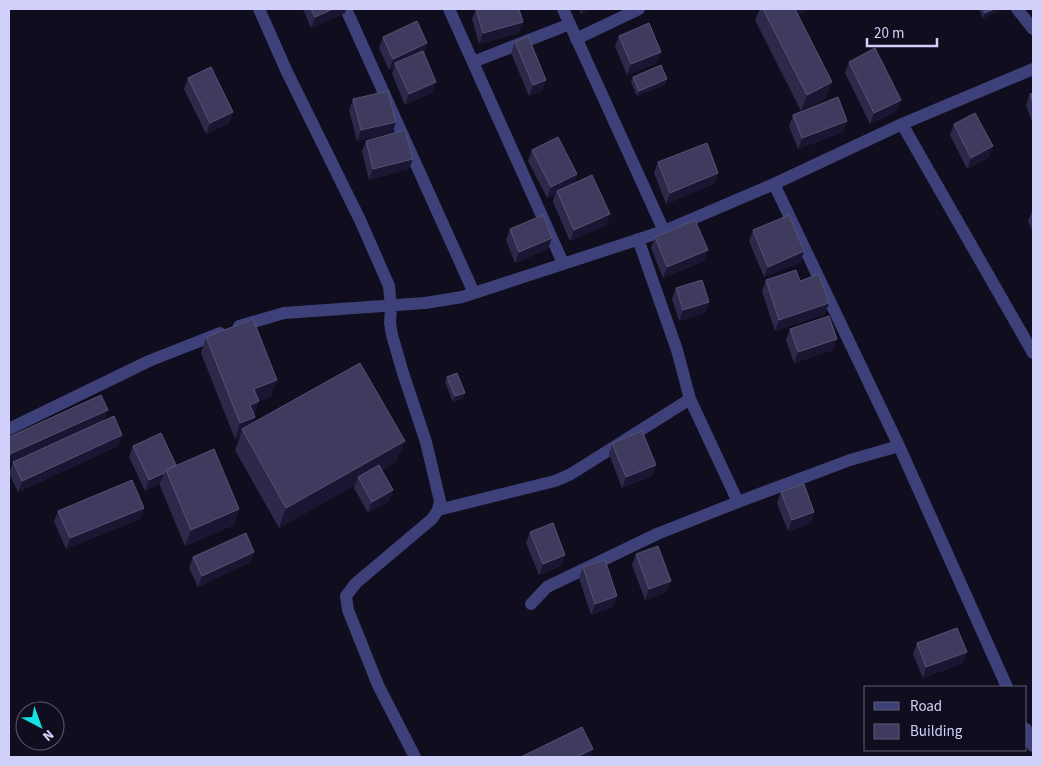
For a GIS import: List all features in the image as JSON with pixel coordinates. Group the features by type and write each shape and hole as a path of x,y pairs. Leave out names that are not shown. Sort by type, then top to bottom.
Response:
{"street":[{"path":"259,9 364,229 389,286 392,335 426,442 440,501 438,510 432,519 356,583 346,596 348,610 378,685 415,757"},
{"path":"346,9 474,292"},
{"path":"449,9 563,264"},
{"path":"563,9 664,231"},
{"path":"576,39 640,9"},
{"path":"1018,9 1033,29"},
{"path":"473,62 570,24"},
{"path":"9,430 149,361 244,324 284,313 391,306 462,297 664,231 774,184 902,124 1033,69"},
{"path":"902,124 1033,353"},
{"path":"774,184 899,446 1008,686"},
{"path":"638,239 677,350 690,399 738,502"},
{"path":"438,510 555,481 572,474 690,399"},
{"path":"532,604 547,587 657,534 850,460 899,446"},
{"path":"1027,731 1033,746"}],"building":[{"path":"311,9 333,9 315,17"},
{"path":"476,9 519,9 523,22 483,33"},
{"path":"763,9 795,9 832,82 807,95"},
{"path":"983,9 994,9 985,13"},
{"path":"417,21 427,43 393,59 383,37"},
{"path":"649,23 661,52 631,64 619,36"},
{"path":"528,36 546,80 533,85 515,42"},
{"path":"875,48 901,100 874,113 849,62"},
{"path":"423,51 436,82 409,94 395,63"},
{"path":"661,65 667,79 639,91 633,77"},
{"path":"211,67 233,112 210,123 188,78"},
{"path":"388,91 396,122 361,130 353,99"},
{"path":"838,97 847,121 802,138 793,115"},
{"path":"975,113 993,146 971,158 954,124"},
{"path":"405,130 413,159 373,169 366,141"},
{"path":"558,137 577,174 551,187 532,150"},
{"path":"707,143 718,173 670,193 658,162"},
{"path":"592,175 610,214 574,230 557,191"},
{"path":"543,215 552,238 519,252 510,229"},
{"path":"789,215 804,251 768,267 753,230"},
{"path":"695,220 708,250 667,267 655,237"},
{"path":"796,270 800,281 819,274 829,303 779,320 766,280"},
{"path":"702,280 709,302 683,310 676,288"},
{"path":"829,316 837,339 798,352 790,329"},
{"path":"253,319 277,380 254,389 259,401 250,405 255,417 240,423 206,337"},
{"path":"360,363 405,441 286,508 242,429"},
{"path":"457,373 465,393 455,396 447,377"},
{"path":"101,395 108,410 10,454 9,437"},
{"path":"114,416 122,435 22,481 13,462"},
{"path":"642,431 656,465 626,477 612,443"},
{"path":"161,433 176,465 149,480 133,446"},
{"path":"214,449 239,509 191,530 166,470"},
{"path":"379,465 393,490 372,502 358,477"},
{"path":"132,480 144,508 70,538 58,511"},
{"path":"804,484 814,512 792,520 781,492"},
{"path":"553,523 565,555 543,564 530,532"},
{"path":"246,533 254,552 202,576 193,557"},
{"path":"658,546 671,581 649,589 636,554"},
{"path":"605,560 617,596 595,604 583,567"},
{"path":"957,628 967,652 926,667 917,643"},
{"path":"582,727 593,749 577,757 521,757"}]}
